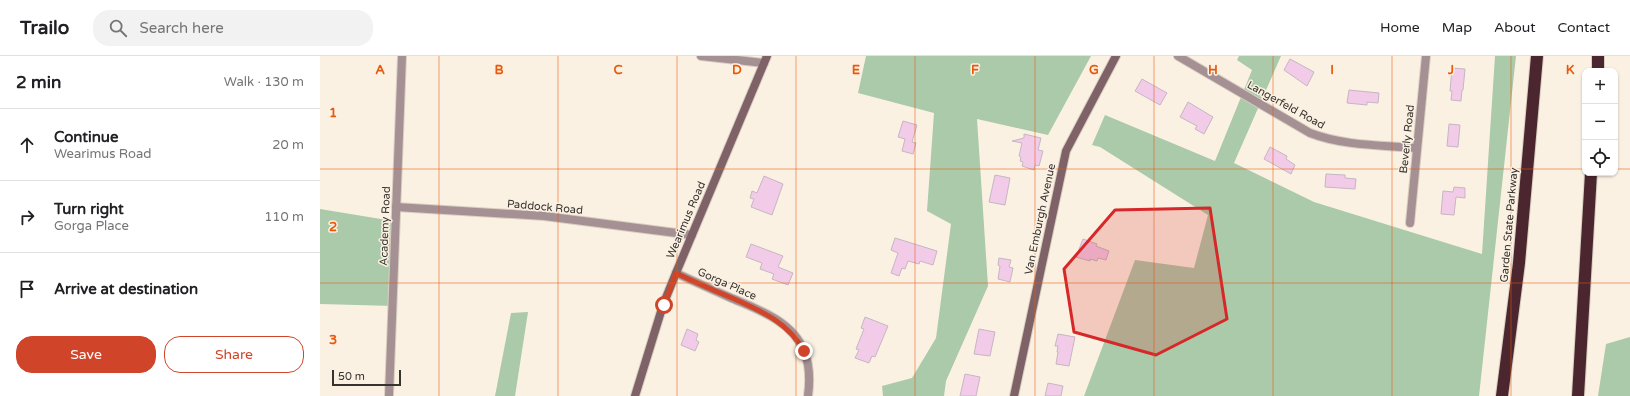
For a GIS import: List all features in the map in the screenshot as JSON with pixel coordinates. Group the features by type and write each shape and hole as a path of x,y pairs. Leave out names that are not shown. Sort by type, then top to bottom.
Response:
{"highway":[{"name":"Garden State Parkway","path":"1502,396 1520,249 1537,56"},
{"path":"1598,56 1598,68"},
{"path":"1578,396 1591,176"}],"street":[{"name":"Academy Road","path":"389,396 402,56"},
{"path":"701,56 765,60"},
{"name":"Van Emburgh Avenue","path":"1014,396 1066,151 1116,56"},
{"name":"Langerfeld Road","path":"1178,56 1323,138 1345,142 1417,148"},
{"name":"Beverly Road","path":"1410,223 1426,56"},
{"name":"Wearimus Road","path":"635,396 664,305 676,273 765,60"},
{"name":"Paddock Road","path":"396,207 544,216 692,235"},
{"name":"Gorga Place","path":"676,273 766,313 789,329 799,341 804,351 810,376 808,396"}],"highlighted area":[{"path":"1210,208 1227,319 1156,355 1074,332 1064,269 1115,210"}],"green space":[{"path":"866,56 1091,56 1048,135 977,119 988,286 946,381 944,396 883,396 882,386 912,378 936,338 951,224 927,211 934,113 858,93"},
{"path":"1239,56 1281,56 1234,163 1314,202 1482,254 1495,56 1516,56 1479,396 1084,396 1135,260 1194,268 1208,215 1100,147 1092,145 1105,115 1215,161 1252,70 1237,60"},
{"path":"320,209 399,222 394,306 320,304"},
{"path":"528,312 515,396 495,396 511,313"},
{"path":"1630,337 1630,396 1598,396 1606,344"}],"building":[{"path":"1290,59 1314,72 1307,86 1284,70"},
{"path":"1452,68 1465,69 1461,101 1451,100 1452,91 1450,91"},
{"path":"1142,79 1167,93 1160,105 1135,91"},
{"path":"1349,90 1379,93 1378,103 1367,102 1367,105 1347,103"},
{"path":"1188,102 1213,117 1204,134 1195,129 1197,126 1180,117"},
{"path":"903,121 917,125 912,142 916,143 913,154 902,151 905,139 898,137"},
{"path":"1449,124 1460,125 1458,147 1447,146"},
{"path":"1024,134 1041,138 1038,150 1043,151 1039,166 1035,165 1034,170 1022,166 1023,162 1020,161 1021,157 1019,156 1022,143 1012,141 1024,138"},
{"path":"1270,147 1287,156 1286,159 1295,165 1291,174 1264,159"},
{"path":"1326,174 1345,175 1345,178 1356,179 1355,189 1325,187"},
{"path":"995,175 1010,178 1005,205 989,202"},
{"path":"764,176 783,184 772,215 751,207 754,199 750,198 752,191 757,193"},
{"path":"1454,187 1465,188 1465,198 1456,197 1454,215 1441,214 1443,191 1453,192"},
{"path":"895,238 937,251 933,265 920,261 919,264 908,261 905,269 902,268 899,276 891,273 898,253 891,250"},
{"path":"1083,239 1097,244 1096,246 1109,251 1106,260 1098,258 1097,261 1090,259 1090,261 1076,257"},
{"path":"751,244 783,256 778,267 793,273 788,285 772,279 774,274 760,269 762,263 746,257"},
{"path":"999,258 1011,260 1009,267 1013,268 1010,282 998,279 1000,266 998,265"},
{"path":"865,317 888,326 875,357 872,356 869,363 855,358 859,350 856,349 864,329 861,328"},
{"path":"687,329 698,334 696,340 699,342 695,351 681,345"},
{"path":"979,329 995,332 990,356 974,354"},
{"path":"1058,334 1075,337 1069,366 1056,364 1058,346 1055,346"},
{"path":"965,374 980,377 976,396 960,396"},
{"path":"1048,383 1063,386 1061,396 1045,396"}],"route":[{"path":"664,305 676,273 766,313 789,329 799,341 804,351"}]}
